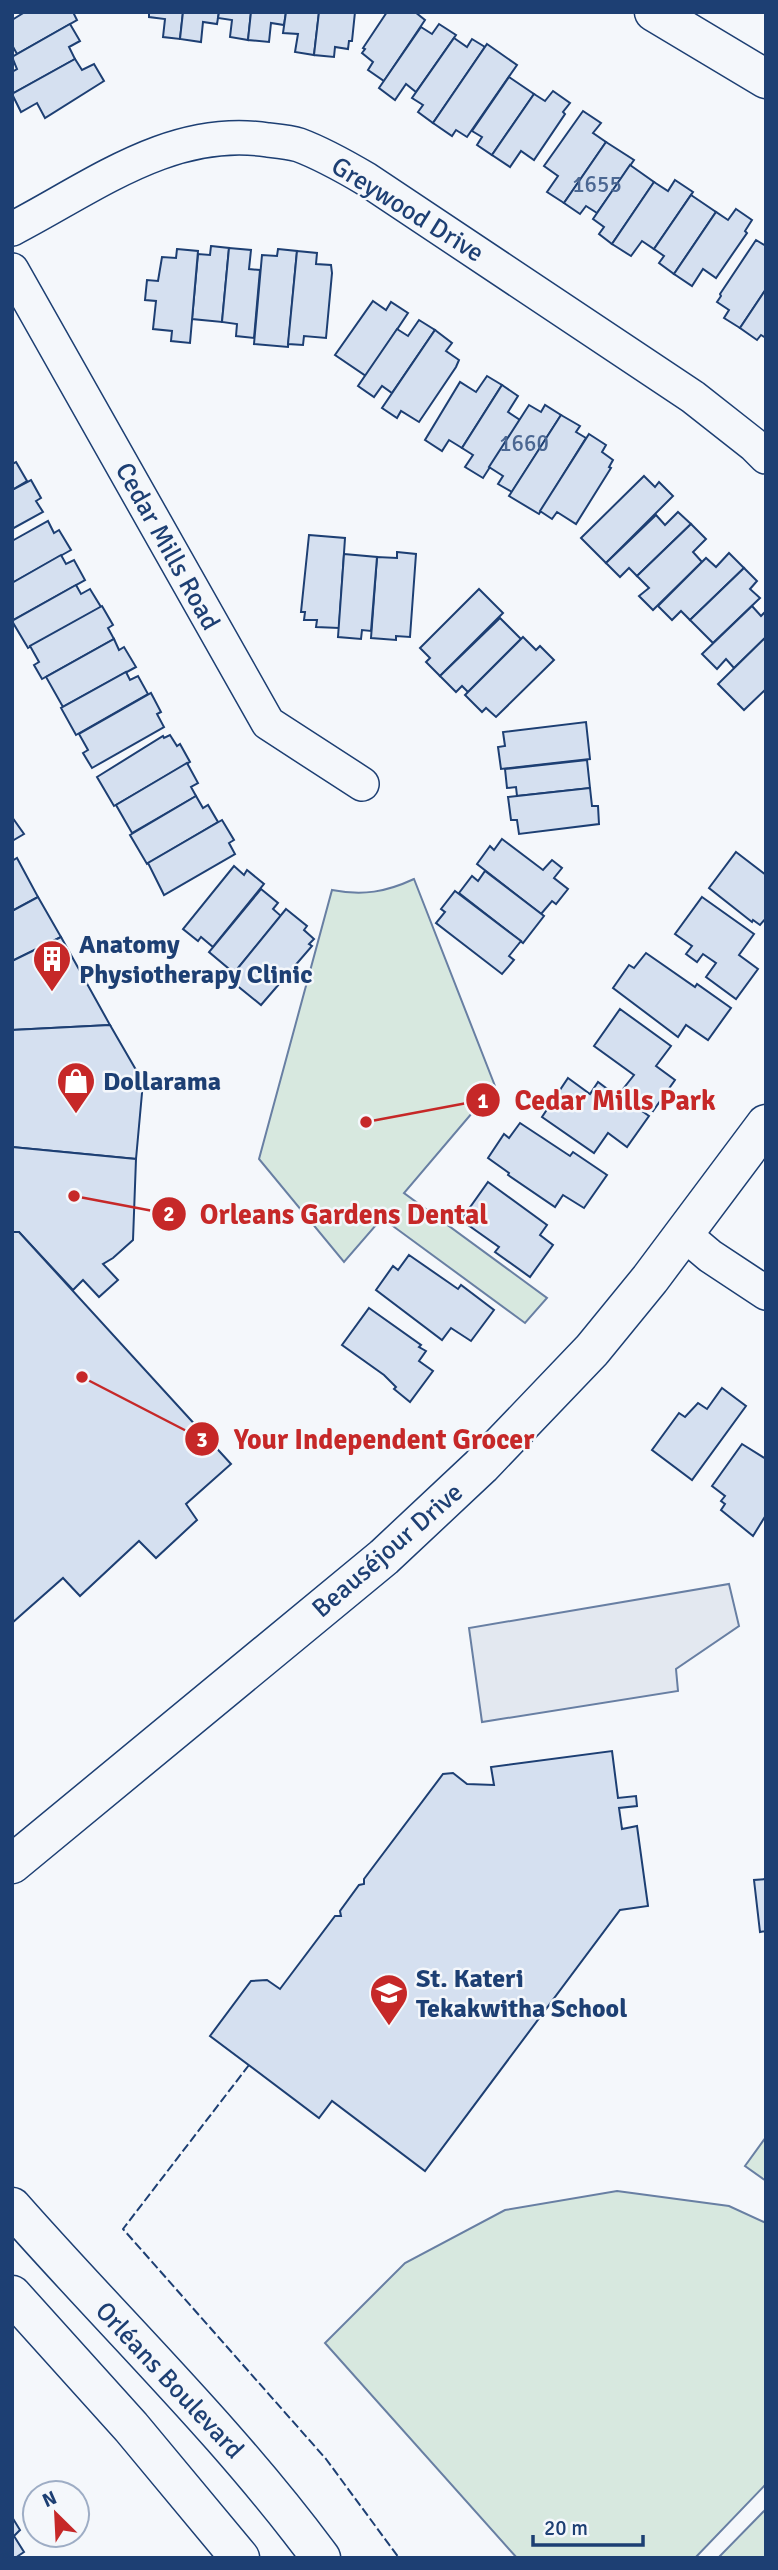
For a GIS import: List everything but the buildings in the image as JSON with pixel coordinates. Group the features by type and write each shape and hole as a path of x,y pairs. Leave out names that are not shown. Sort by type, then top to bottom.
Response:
{"street":[{"path":"654,12 766,79"},
{"name":"Greywood Drive","path":"12,229 149,155 182,144 216,137 257,138 297,144 366,178 693,397 766,457"},
{"name":"Cedar Mills Road","path":"12,270 268,723 362,784"},
{"name":"Beauséjour Drive","path":"12,1864 384,1557 472,1475 592,1350 684,1234 766,1124"},
{"path":"684,1234 710,1256 766,1293"},
{"name":"Orléans Boulevard","path":"12,2207 232,2446 281,2504 321,2558"},
{"path":"12,2295 131,2427 240,2558"}],"shaded area":[{"path":"414,879 495,1086 404,1193 547,1298 525,1323 382,1218 344,1262 259,1159 332,890 374,892"},
{"path":"729,1584 739,1626 676,1669 678,1691 482,1722 469,1628"},
{"path":"766,2137 766,2181 745,2166"},
{"path":"617,2191 729,2206 766,2223 766,2484 695,2558 517,2558 325,2343 405,2263 505,2210"},
{"path":"766,2509 766,2558 718,2558"}],"fence":[{"path":"249,2065 123,2229 326,2459 399,2558"}],"place":[{"name":"Anatomy Physiotherapy Clinic","path":"52,993"},
{"name":"Dollarama","path":"76,1115"},
{"name":"Cedar Mills Park","path":"366,1122"},
{"name":"Orleans Gardens Dental","path":"74,1196"},
{"name":"Your Independent Grocer","path":"82,1377"},
{"name":"St. Kateri Tekakwitha School","path":"389,2027"}]}
